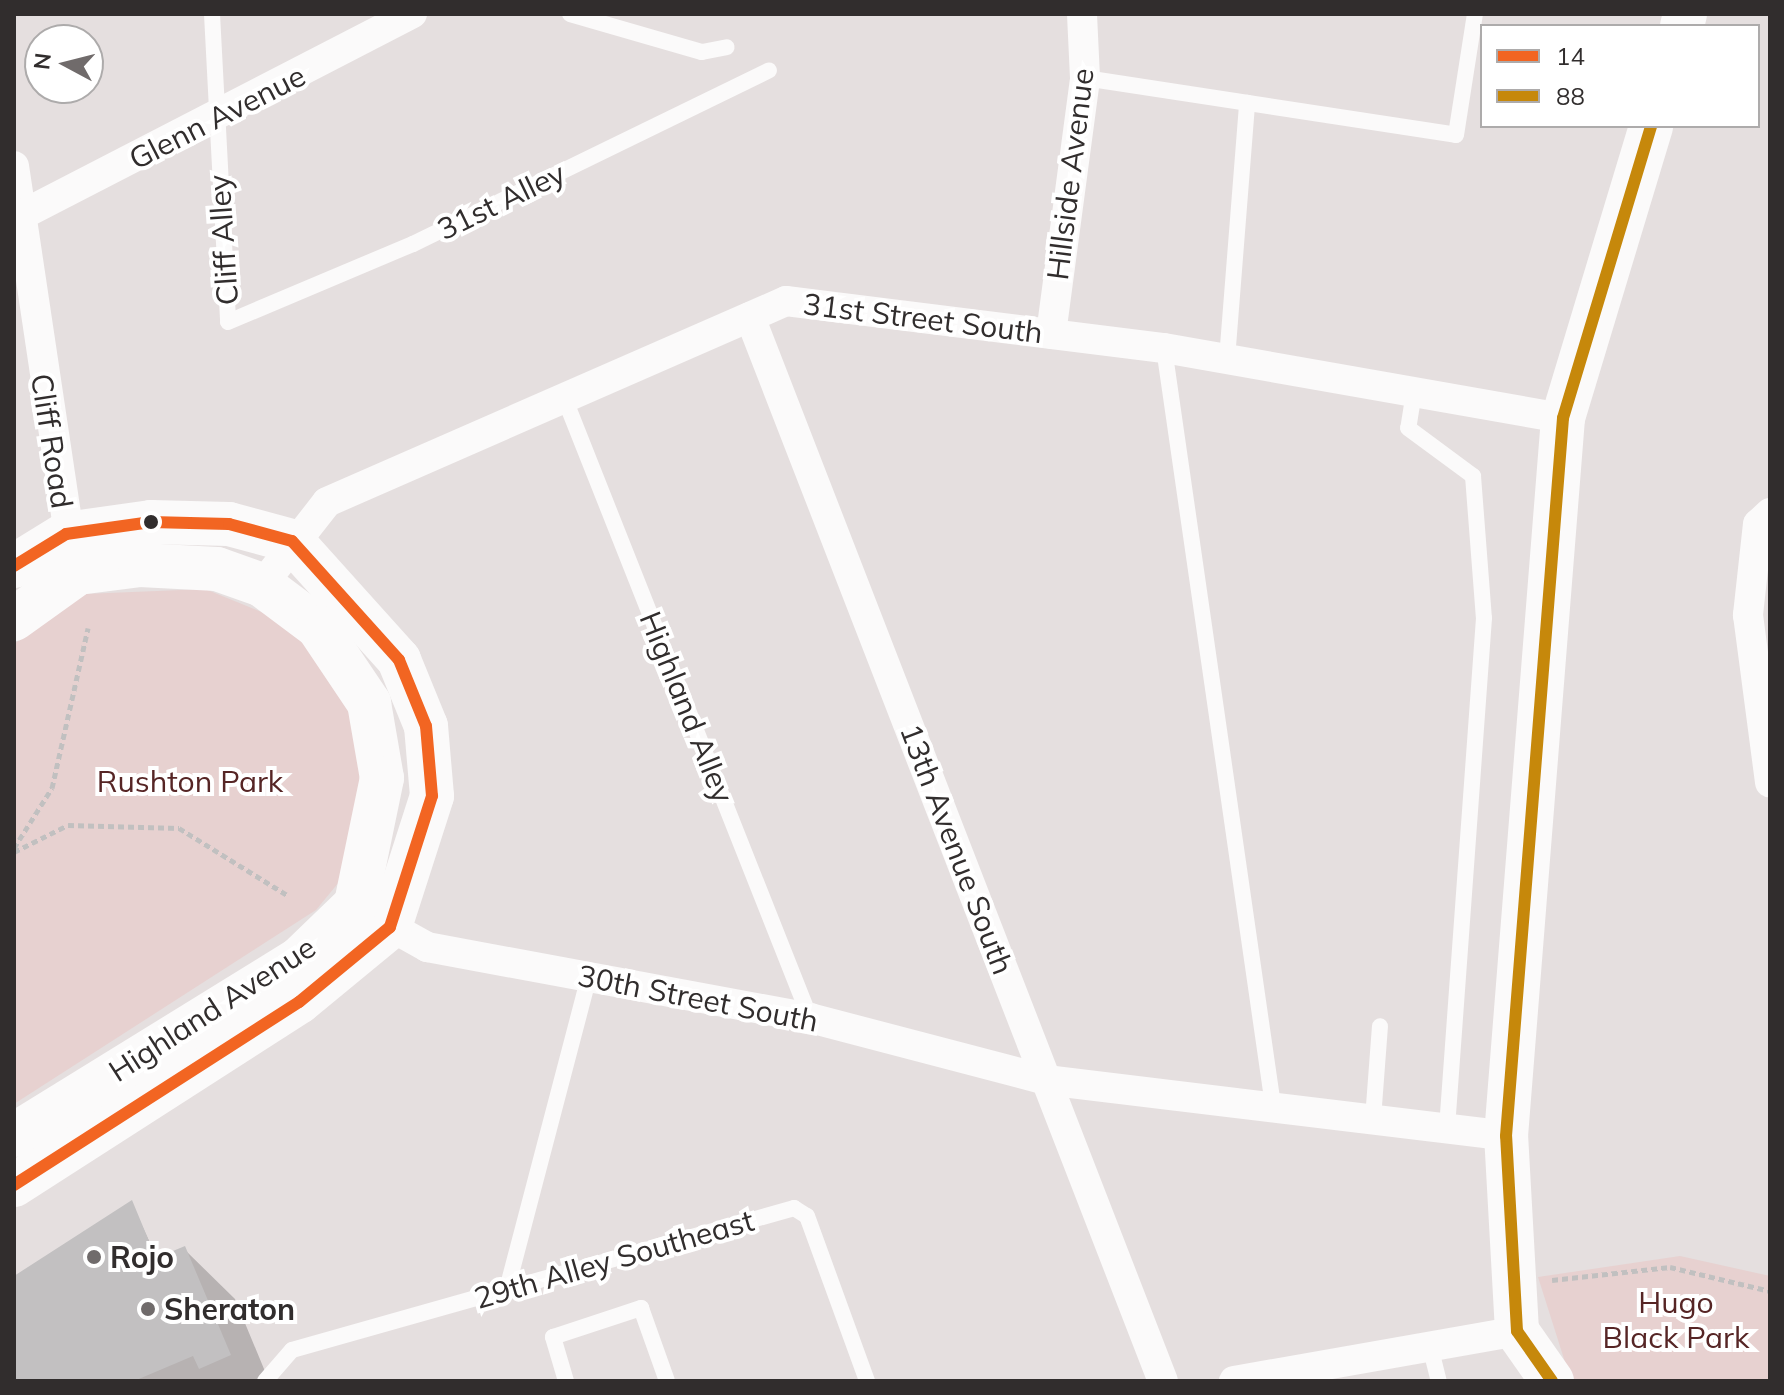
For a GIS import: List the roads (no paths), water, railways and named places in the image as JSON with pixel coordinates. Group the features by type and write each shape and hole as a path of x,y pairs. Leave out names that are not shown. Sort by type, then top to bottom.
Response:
{"street":[{"name":"Glenn Avenue","path":"17,218 216,119 412,14"},
{"name":"Hillside Avenue","path":"1051,334 1085,78 1082,14"},
{"path":"1552,1381 1517,1331 1506,1136 1563,418 1650,128"},
{"name":"Cliff Road","path":"14,166 17,218 72,553"},
{"name":"31st Street South","path":"262,585 292,541 327,502 786,301 1164,348 1563,418"},
{"name":"13th Avenue South","path":"750,317 1163,1381"},
{"path":"1770,513 1758,524 1748,615 1770,783"},
{"path":"14,566 198,523 292,541"},
{"name":"Highland Avenue","path":"14,1185 299,1002 373,916 432,796 426,726 399,660 292,541"},
{"path":"72,553 140,565 217,569 262,585 318,627 369,703 382,778 373,916"},
{"path":"14,619 72,553"},
{"name":"30th Street South","path":"373,916 427,947 810,1018 1046,1080 1273,1105 1506,1136"},
{"name":"Highland Avenue","path":"14,1135 373,916"},
{"path":"1234,1381 1517,1331"}],"lane":[{"name":"Cliff Alley","path":"212,14 228,322"},
{"path":"570,14 702,52 727,47"},
{"path":"1085,78 1456,135 1475,14"},
{"name":"31st Alley","path":"228,322 413,244 769,70"},
{"path":"1227,359 1247,103"},
{"path":"1164,348 1273,1105"},
{"path":"1414,392 1408,428 1473,476 1484,618 1447,1128"},
{"name":"Highland Alley","path":"564,397 810,1018"},
{"path":"507,1289 589,977"},
{"path":"1373,1119 1380,1026"},
{"name":"29th Alley Southeast","path":"265,1381 292,1350 794,1208 807,1216 867,1381"},
{"path":"566,1381 553,1337 641,1308 667,1381"},
{"path":"1430,1346 1439,1381"}],"place":[{"name":"Rojo","path":"94,1257"},
{"name":"Sheraton","path":"148,1309"}],"park label":[{"name":"Rushton Park","path":"190,781"},
{"name":"Hugo Black Park","path":"1676,1319"}]}
